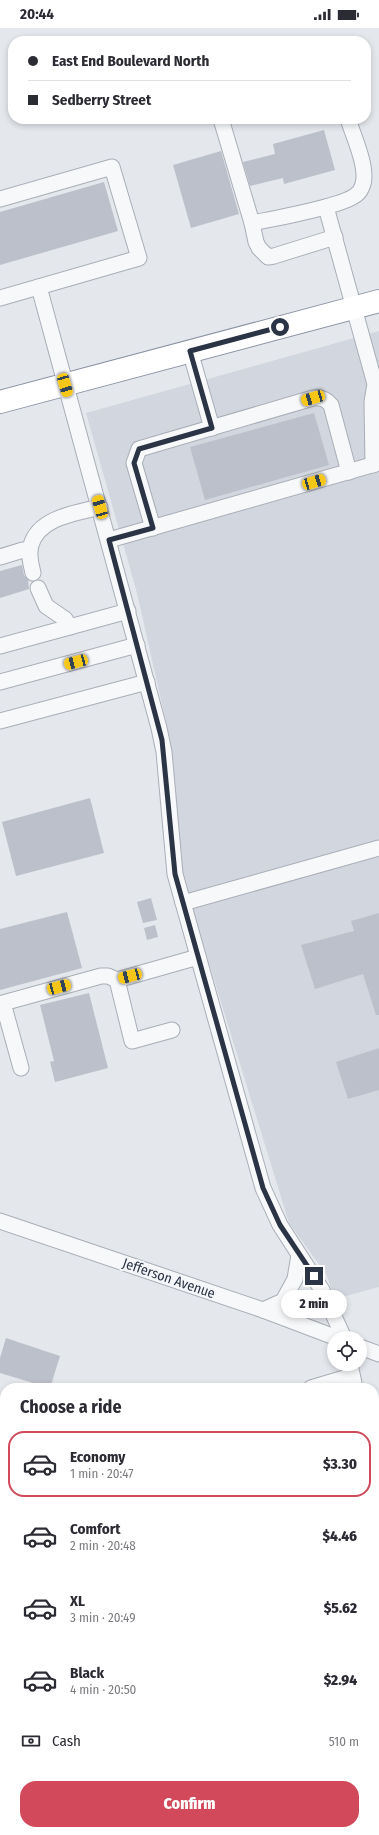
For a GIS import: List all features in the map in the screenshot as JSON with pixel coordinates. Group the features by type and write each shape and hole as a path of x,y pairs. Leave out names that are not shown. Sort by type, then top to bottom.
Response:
{"highway":[{"path":"0,402 379,300"}],"street":[{"path":"222,124 259,248 268,257 335,237"},
{"path":"252,223 326,207 352,198 357,194 364,183 360,155 350,124"},
{"path":"0,199 112,167 138,258 0,298"},
{"path":"109,540 376,464 372,402 377,386 326,207"},
{"path":"39,287 147,682 164,752 172,859 263,1188 280,1225 322,1290 341,1331"},
{"path":"190,351 212,428"},
{"path":"153,528 134,463 139,449 320,397 327,400 331,406 349,472"},
{"path":"33,573 30,550 31,544 36,535 53,521 100,507"},
{"path":"0,557 23,550 30,550"},
{"path":"38,588 46,606 66,619 70,627"},
{"path":"0,646 128,611"},
{"path":"0,682 137,645"},
{"path":"0,721 147,682"},
{"path":"183,903 379,848"},
{"path":"21,1068 3,1003 101,976 108,976 117,980 198,957"},
{"path":"117,980 132,1041 172,1030"},
{"name":"Jefferson Avenue","path":"0,1221 263,1310 327,1334"},
{"path":"263,1310 283,1301 295,1279 299,1255"},
{"path":"367,1350 379,1354"},
{"path":"328,1383 352,1376"}],"shaded area":[{"path":"379,331 379,1287 335,1299 326,1274 289,1223 180,869 168,731 137,593 86,413"}],"building":[{"path":"324,130 335,170 284,184 283,178 250,186 243,162 275,154 273,144"},
{"path":"221,151 239,214 191,228 173,165"},
{"path":"104,182 118,231 0,265 0,212"},
{"path":"314,413 329,465 205,500 190,447"},
{"path":"22,565 24,575 28,580 29,589 0,598 0,571"},
{"path":"90,798 104,853 16,876 2,822"},
{"path":"151,898 157,920 143,923 137,902"},
{"path":"67,912 82,968 0,990 0,929"},
{"path":"379,913 379,1015 376,1015 363,974 315,989 301,945 354,931 351,921"},
{"path":"155,925 158,937 147,940 144,928"},
{"path":"89,993 108,1068 55,1082 50,1062 54,1061 40,1005"},
{"path":"379,1048 379,1090 348,1099 336,1062"},
{"path":"6,1338 60,1356 52,1383 33,1383 0,1373 0,1358"}],"route":[{"path":"280,327 190,351 212,428 139,449 134,463 153,528 109,540 162,740 165,760 172,859 183,903 263,1188 269,1204 291,1244 314,1276"}]}
